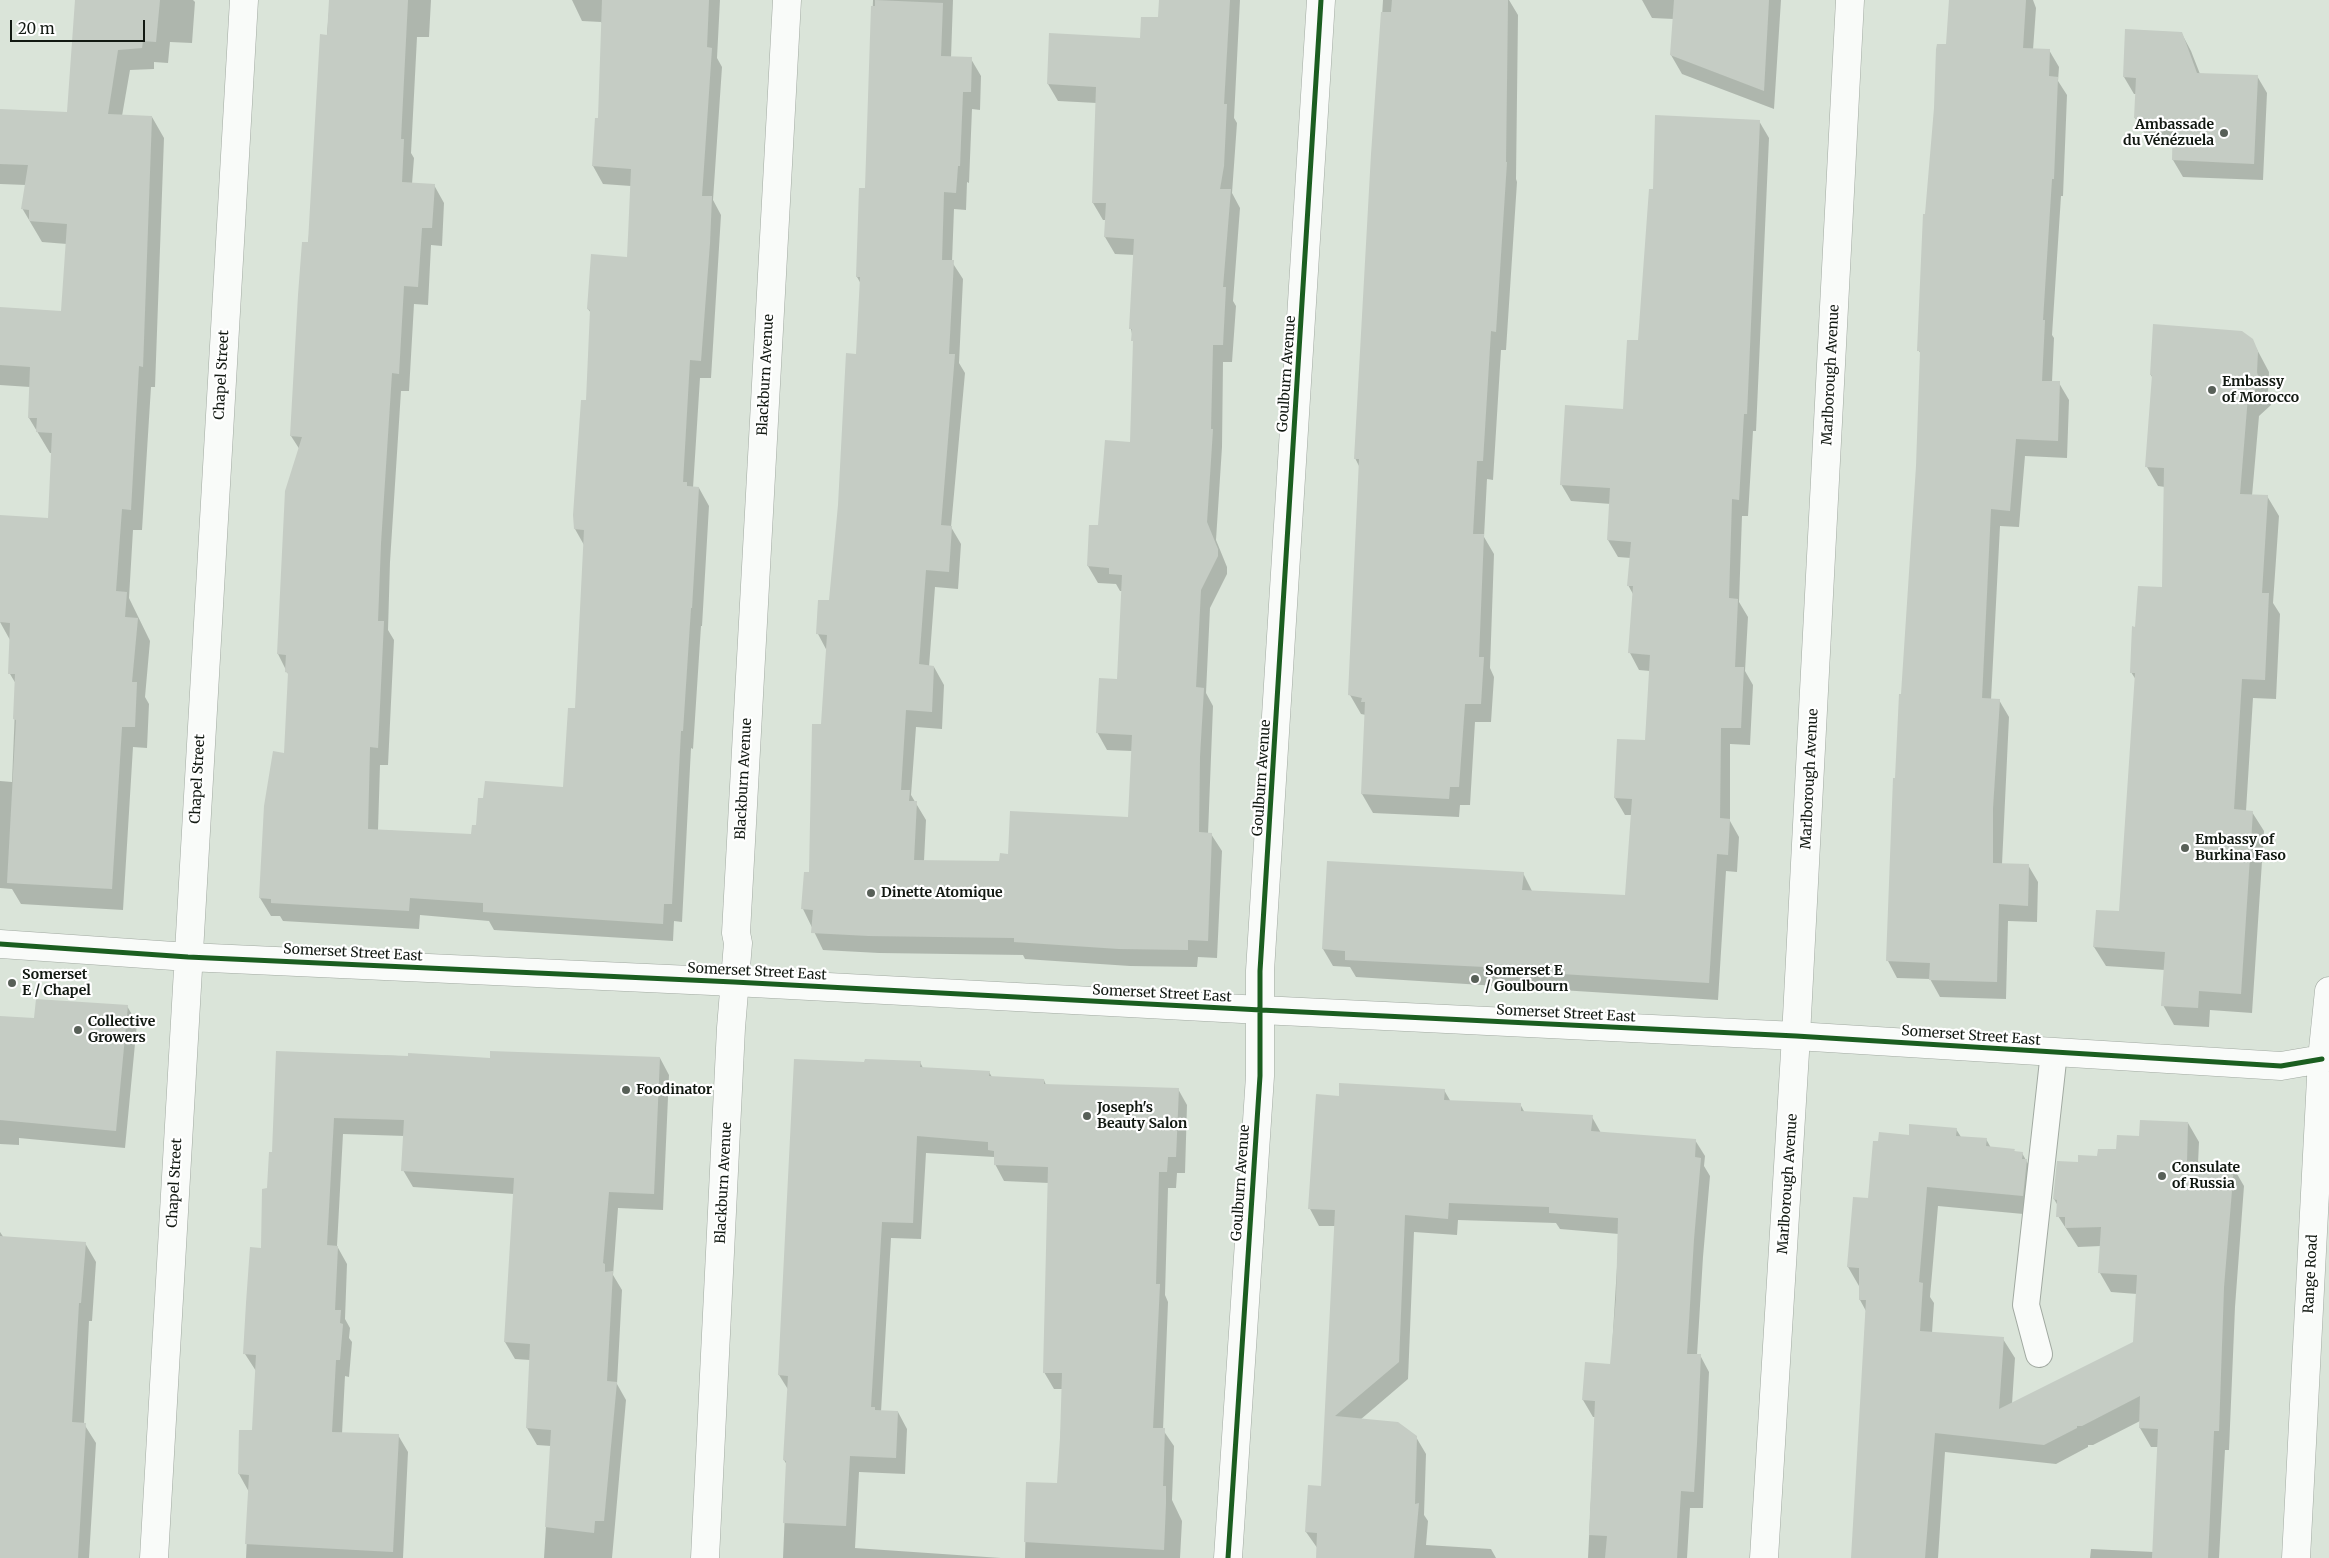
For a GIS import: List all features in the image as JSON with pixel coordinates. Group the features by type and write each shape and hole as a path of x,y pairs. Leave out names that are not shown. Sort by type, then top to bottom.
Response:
{"street":[{"name":"Chapel Street","path":"154,1558 244,0"},
{"name":"Blackburn Avenue","path":"705,1558 734,982 738,943 736,933 737,913 787,0"},
{"name":"Goulburn Avenue","path":"1228,1558 1260,1076 1260,971 1321,0"},
{"name":"Marlborough Avenue","path":"1764,1558 1796,1036 1850,0"},
{"name":"Somerset Street East","path":"0,944 188,957 734,982 1796,1036 2281,1066 2322,1059"},
{"name":"Range Road","path":"2296,1558 2322,1059 2329,991"}],"lane":[{"path":"2038,1354 2026,1305 2054,1052"}],"building":[{"path":"75,0 160,0 156,42 143,41 142,48 118,50 108,114 152,116 143,367 139,366 131,510 122,509 116,591 127,592 125,617 138,618 132,682 137,682 135,727 122,727 112,889 7,883 16,720 13,719 15,674 8,674 10,623 0,622 0,515 48,518 52,433 36,432 37,418 28,418 30,367 0,365 0,307 61,311 67,224 29,221 29,210 21,209 28,165 0,164 0,109 67,112"},
{"path":"329,0 408,0 401,139 404,139 402,182 435,184 432,228 422,228 418,287 404,286 399,374 392,373 378,621 384,621 378,748 370,747 368,829 471,834 472,825 476,825 478,798 483,798 485,781 563,787 568,708 575,708 584,530 574,529 573,515 581,400 586,400 590,310 587,309 591,254 627,257 631,169 592,166 595,118 598,118 602,0 709,0 707,47 712,48 702,196 712,196 710,243 701,361 690,360 683,482 687,482 687,486 699,487 683,731 681,731 672,904 664,904 663,924 483,912 483,903 410,898 409,911 271,903 271,899 259,898 264,806 273,751 284,753 288,673 285,672 286,655 277,654 285,491 302,437 290,436 298,295 302,242 308,242 320,34 327,35"},
{"path":"875,0 943,3 941,56 972,57 971,92 963,92 960,166 958,166 956,193 944,192 942,260 954,260 949,354 955,354 941,525 952,526 949,572 926,570 919,664 934,666 932,712 906,710 901,790 910,790 909,801 917,801 914,860 999,861 1000,853 1008,854 1010,811 1128,817 1132,735 1096,733 1099,678 1117,679 1122,575 1109,574 1109,568 1087,566 1089,525 1098,525 1105,440 1130,442 1133,341 1131,341 1132,329 1129,329 1134,239 1104,237 1106,203 1092,203 1096,87 1047,84 1049,33 1140,38 1141,17 1158,17 1159,0 1230,0 1224,104 1227,104 1224,166 1220,189 1231,189 1223,287 1226,287 1223,345 1213,345 1211,429 1213,429 1207,522 1218,549 1218,556 1201,590 1196,687 1204,688 1200,756 1199,832 1212,833 1208,941 1188,940 1188,950 1119,949 1014,942 1014,938 869,936 811,933 813,910 801,909 804,872 809,872 812,724 821,724 827,635 816,634 818,600 829,600 838,505 846,353 856,354 860,277 856,277 859,188 865,188 871,6 875,6"},
{"path":"1392,0 1508,0 1507,162 1496,332 1491,331 1483,461 1477,461 1473,534 1484,534 1479,657 1484,657 1481,704 1465,704 1459,787 1450,787 1449,799 1361,794 1365,702 1361,702 1362,698 1348,695 1359,459 1354,459 1371,154 1381,12 1391,12"},
{"path":"1674,0 1769,0 1764,91 1670,55"},
{"path":"1949,0 2026,0 2023,48 2050,49 2049,76 2058,77 2054,179 2052,179 2043,320 2045,320 2042,381 2060,381 2058,441 2016,439 2010,511 1991,509 1982,698 2000,699 1993,808 1993,863 2029,864 2028,906 1999,904 1997,982 1929,980 1930,963 1886,961 1893,778 1895,778 1899,694 1901,694 1916,466 1920,351 1917,351 1923,214 1925,214 1934,108 1936,49 1937,44 1946,44"},
{"path":"2125,29 2182,32 2197,73 2258,75 2254,164 2172,160 2173,120 2134,118 2136,78 2123,77"},
{"path":"1655,115 1760,120 1747,414 1744,414 1739,500 1732,499 1729,598 1738,599 1735,667 1744,667 1741,728 1721,728 1720,818 1730,819 1728,855 1717,854 1709,983 1545,973 1545,970 1345,960 1345,951 1322,949 1327,861 1524,872 1522,890 1625,895 1632,799 1614,798 1617,739 1645,740 1650,655 1628,653 1633,586 1627,586 1631,542 1607,540 1610,488 1560,485 1565,405 1623,409 1627,340 1638,340 1649,189 1653,189"},
{"path":"2153,324 2242,331 2253,339 2258,351 2257,372 2260,385 2248,396 2240,494 2268,495 2262,593 2269,593 2265,680 2242,679 2234,809 2253,811 2241,994 2199,991 2198,1008 2161,1006 2165,952 2093,947 2096,910 2119,911 2135,673 2130,673 2132,626 2135,627 2138,586 2162,587 2164,468 2145,467 2152,375 2150,375"},
{"path":"36,999 128,1005 116,1131 0,1120 0,1016 34,1018"},
{"path":"276,1051 408,1056 408,1053 490,1058 490,1051 660,1057 654,1194 609,1192 603,1263 605,1264 605,1272 613,1271 607,1381 617,1382 604,1521 595,1521 594,1533 545,1527 551,1430 526,1428 530,1344 504,1342 514,1178 401,1171 404,1120 334,1118 327,1245 338,1246 335,1310 341,1310 340,1323 343,1324 340,1360 336,1360 332,1432 399,1434 393,1552 245,1544 249,1475 238,1474 239,1430 252,1430 256,1355 243,1354 246,1303 250,1247 261,1248 262,1189 267,1188 269,1152 272,1152"},
{"path":"794,1059 864,1062 865,1059 921,1061 920,1067 990,1071 989,1076 1044,1079 1044,1084 1179,1088 1176,1157 1168,1157 1167,1172 1159,1172 1156,1284 1160,1284 1153,1428 1165,1428 1163,1486 1166,1486 1166,1503 1164,1550 1024,1542 1026,1482 1057,1483 1060,1438 1062,1373 1043,1373 1048,1167 994,1165 994,1151 988,1150 988,1142 917,1136 913,1223 882,1222 871,1407 875,1407 875,1410 898,1411 896,1458 850,1456 846,1526 783,1523 786,1461 783,1460 788,1376 778,1375"},
{"path":"1339,1083 1445,1089 1444,1100 1521,1103 1521,1111 1593,1115 1591,1131 1696,1139 1695,1157 1701,1158 1687,1354 1701,1354 1697,1443 1694,1492 1681,1491 1677,1558 1605,1558 1607,1536 1589,1535 1595,1401 1582,1400 1585,1362 1610,1364 1616,1298 1618,1218 1549,1213 1549,1207 1449,1203 1448,1219 1405,1215 1399,1362 1335,1416 1398,1422 1417,1436 1415,1504 1419,1503 1414,1558 1316,1558 1317,1533 1305,1532 1308,1485 1321,1486 1335,1210 1308,1209 1316,1094 1339,1096"},
{"path":"2140,1120 2188,1122 2187,1161 2234,1166 2224,1287 2219,1431 2214,1431 2208,1558 2152,1558 2158,1429 2139,1428 2140,1396 2082,1426 2077,1426 2077,1428 2044,1445 1935,1433 1925,1558 1851,1558 1866,1300 1859,1300 1859,1268 1847,1267 1853,1197 1868,1198 1873,1141 1878,1141 1879,1132 1909,1135 1909,1124 1957,1128 1956,1136 1987,1138 1986,1146 2015,1149 2014,1151 2023,1152 2022,1159 2027,1159 2023,1196 1927,1187 1919,1282 1923,1283 1920,1331 2004,1337 1999,1409 2133,1342 2137,1275 2098,1273 2101,1227 2065,1228 2065,1217 2056,1217 2057,1200 2053,1199 2057,1161 2078,1162 2078,1155 2097,1156 2098,1149 2116,1149 2117,1135 2139,1136"},
{"path":"0,1236 86,1242 81,1303 79,1303 72,1422 86,1423 78,1558 0,1558"}],"cycle path":[{"path":"1228,1558 1260,1076 1260,971 1321,0"},
{"path":"0,944 188,957 734,982 1796,1036 2281,1066 2322,1059"}],"place":[{"name":"Ambassade du Vénézuela","path":"2224,133"},
{"name":"Embassy of Morocco","path":"2212,390"},
{"name":"Embassy of Burkina Faso","path":"2185,848"},
{"name":"Dinette Atomique","path":"871,893"},
{"name":"Somerset E / Goulbourn","path":"1475,979"},
{"name":"Somerset E / Chapel","path":"12,983"},
{"name":"Collective Growers","path":"78,1030"},
{"name":"Foodinator","path":"626,1090"},
{"name":"Joseph's Beauty Salon","path":"1087,1116"},
{"name":"Consulate of Russia","path":"2162,1176"}]}
